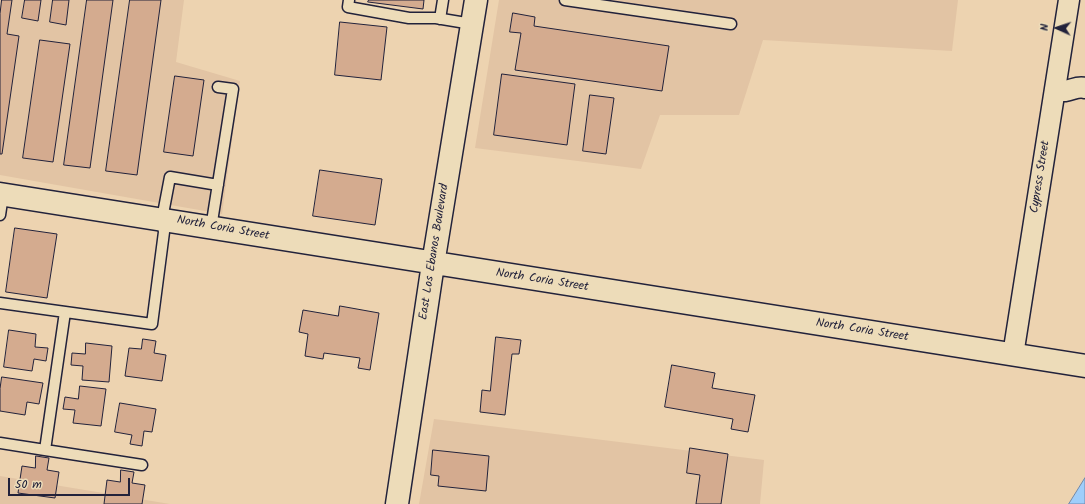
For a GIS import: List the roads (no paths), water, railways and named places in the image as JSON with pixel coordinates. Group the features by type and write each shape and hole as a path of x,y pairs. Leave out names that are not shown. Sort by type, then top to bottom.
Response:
{"street":[{"name":"East Los Ebanos Boulevard","path":"397,504 433,264 476,0"},
{"name":"Cypress Street","path":"1013,355 1069,0"},
{"path":"1055,90 1066,91 1079,87 1085,88"},
{"name":"North Coria Street","path":"1,201 162,219 433,264 1085,366"}],"lane":[{"path":"349,0 348,7 409,18 440,19 472,24"},
{"path":"440,19 443,0"},
{"path":"565,0 731,24"},
{"path":"211,228 233,89 218,87"},
{"path":"0,303 152,324 164,232 162,219 170,177 218,185"},
{"path":"45,450 64,312"},
{"path":"0,442 142,465"}],"water":[{"path":"1085,478 1085,504 1069,504"}]}
